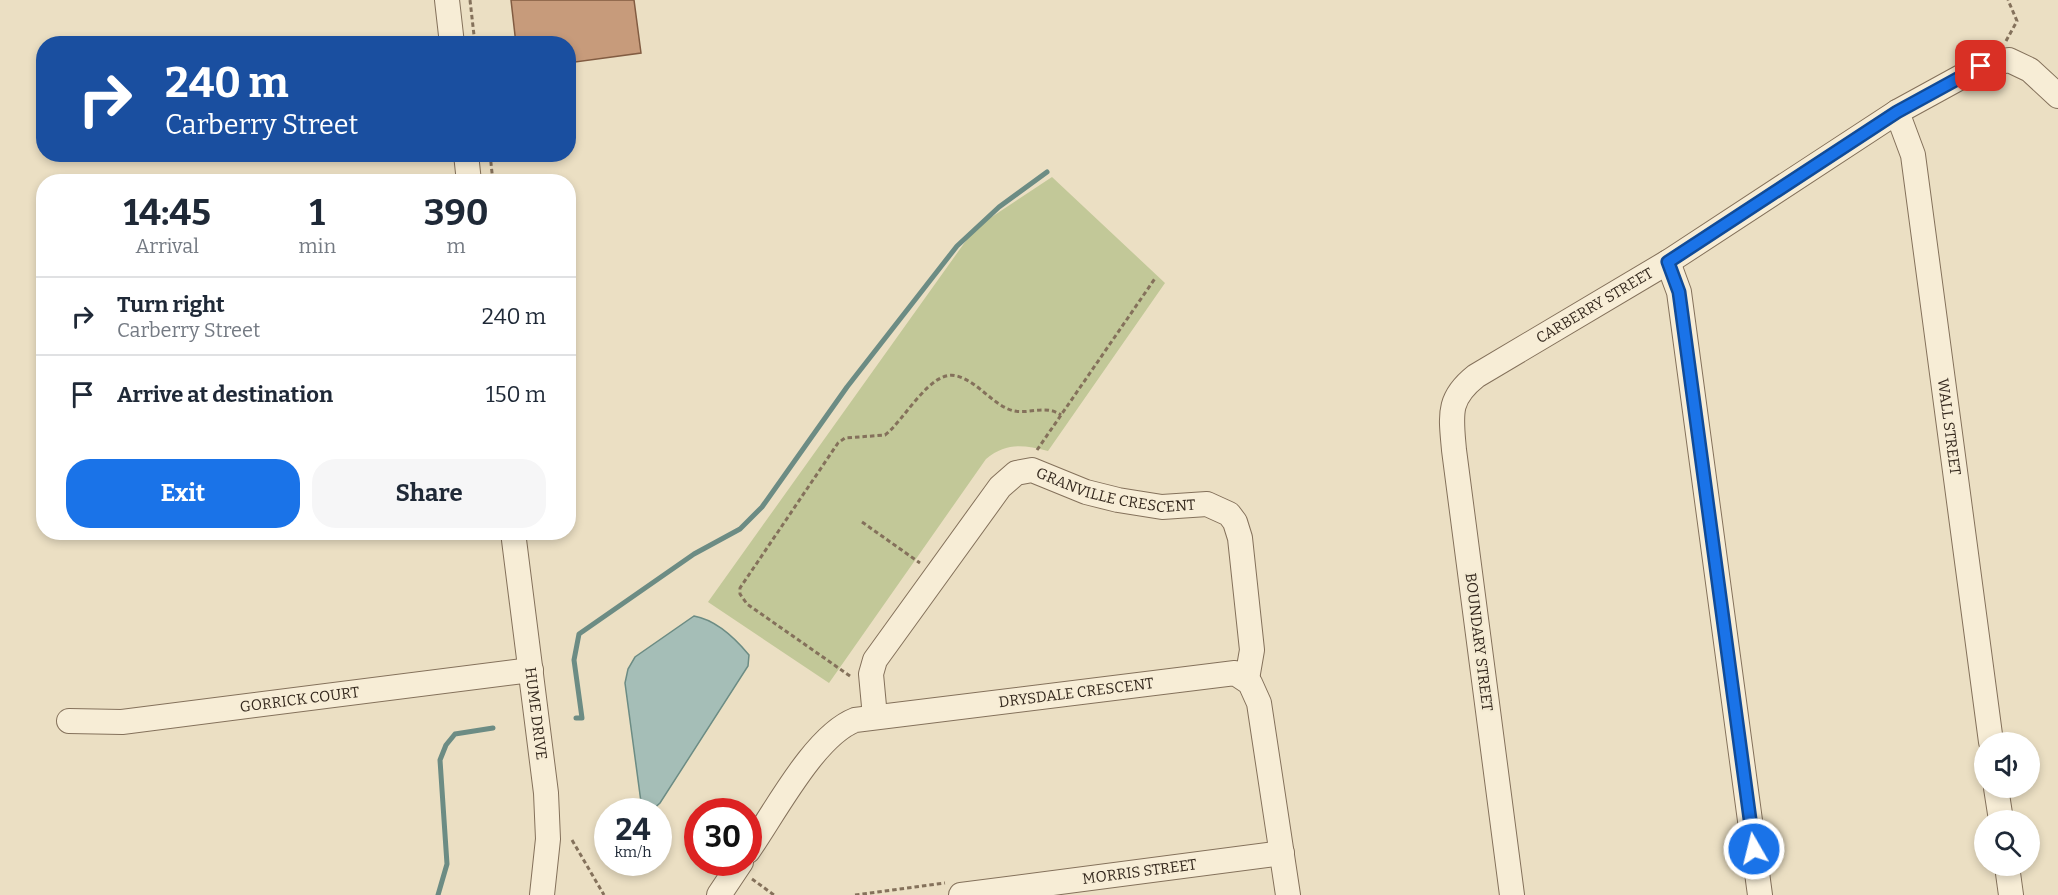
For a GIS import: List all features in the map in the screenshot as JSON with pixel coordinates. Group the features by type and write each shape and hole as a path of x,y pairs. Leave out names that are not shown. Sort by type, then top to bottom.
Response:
{"street":[{"path":"447,0 451,36"},
{"path":"2009,60 2030,70 2058,96"},
{"name":"CARBERRY STREET","path":"1459,390 1476,376 1668,262 1897,112 1981,66 2009,60"},
{"name":"WALL STREET","path":"1897,112 1913,155 1989,732"},
{"path":"1668,262 1679,292 1760,895"},
{"name":"BOUNDARY STREET","path":"1459,390 1451,416 1454,450 1512,895"},
{"name":"GRANVILLE CRESCENT","path":"875,717 872,674 875,660 1000,487 1008,478 1024,470 1040,472 1101,497 1162,507 1207,504 1229,514 1235,522 1240,538 1252,650 1247,679"},
{"name":"HUME DRIVE","path":"514,540 548,817 547,860 542,895"},
{"name":"GORRICK COURT","path":"69,721 122,722 531,670"},
{"name":"DRYSDALE CRESCENT","path":"762,830 821,743 842,725 875,717 1220,674 1235,674 1247,679"},
{"path":"1247,679 1255,690 1259,703 1288,895"},
{"name":"MORRIS STREET","path":"961,895 1282,853"},
{"path":"719,895 740,876"},
{"path":"2008,876 2011,895"}],"path":[{"path":"470,0 475,36"},
{"path":"2008,0 2017,21 2006,41 2009,60"},
{"path":"1034,454 1156,277"},
{"path":"855,680 747,604 740,594 740,588 838,442 844,438 885,435 930,384 946,376 962,378 1014,411 1052,409 1061,415"},
{"path":"862,522 924,565"},
{"path":"572,840 604,895"},
{"path":"753,876 774,895"}],"green space":[{"path":"1052,177 1165,283 1048,451 1015,446 1001,450 986,459 829,683 708,602 975,228"}],"water":[{"path":"694,616 710,621 731,636 749,655 748,666 663,798 640,798 625,683 628,669 635,657"}],"building":[{"path":"511,0 634,0 641,53 576,62 576,36 515,36"}],"waterway":[{"path":"576,718 582,718 574,660 579,634 694,554 740,529 762,507 847,387 957,246 999,207 1047,172"},
{"path":"438,895 447,864 440,760 446,745 455,734 493,728"}],"route":[{"path":"1754,849 1679,292 1668,262 1897,112 1981,66"}]}
